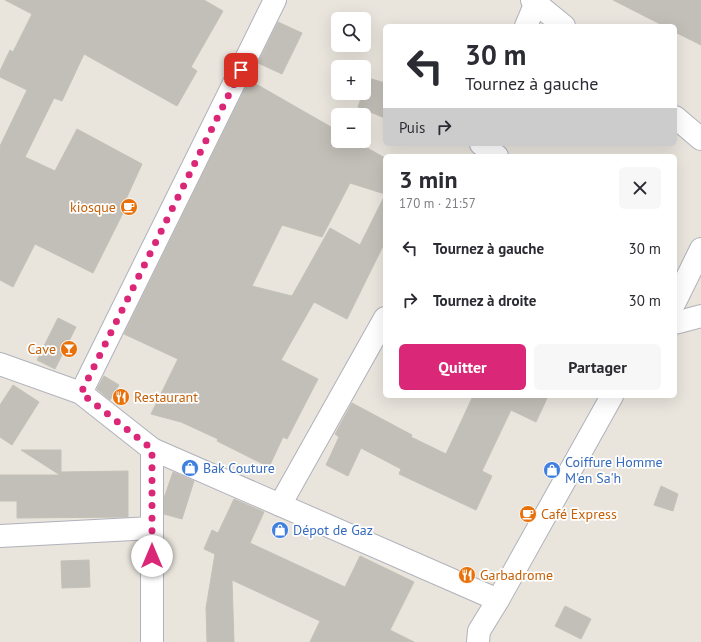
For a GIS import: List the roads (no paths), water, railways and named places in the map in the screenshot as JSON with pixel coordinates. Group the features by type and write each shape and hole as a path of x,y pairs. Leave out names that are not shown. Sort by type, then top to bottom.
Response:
{"street":[{"path":"81,393 275,0"},
{"path":"527,24 535,1 562,24"},
{"path":"677,119 701,139"},
{"path":"484,146 494,154"},
{"path":"677,298 701,249"},
{"path":"677,322 701,316"},
{"path":"280,505 383,322"},
{"path":"0,364 81,393 152,449 498,600"},
{"path":"478,642 479,631 498,600 611,398"},
{"path":"152,449 152,642"},
{"path":"0,536 152,528"}],"place":[{"name":"kiosque","path":"129,207"},
{"name":"Cave","path":"69,349"},
{"name":"Restaurant","path":"121,397"},
{"name":"Bak Couture","path":"190,468"},
{"name":"Coiffure Homme M'en Sa'h","path":"552,470"},
{"name":"Café Express","path":"528,514"},
{"name":"Dépot de Gaz","path":"280,530"},
{"name":"Garbadrome","path":"467,575"}]}
